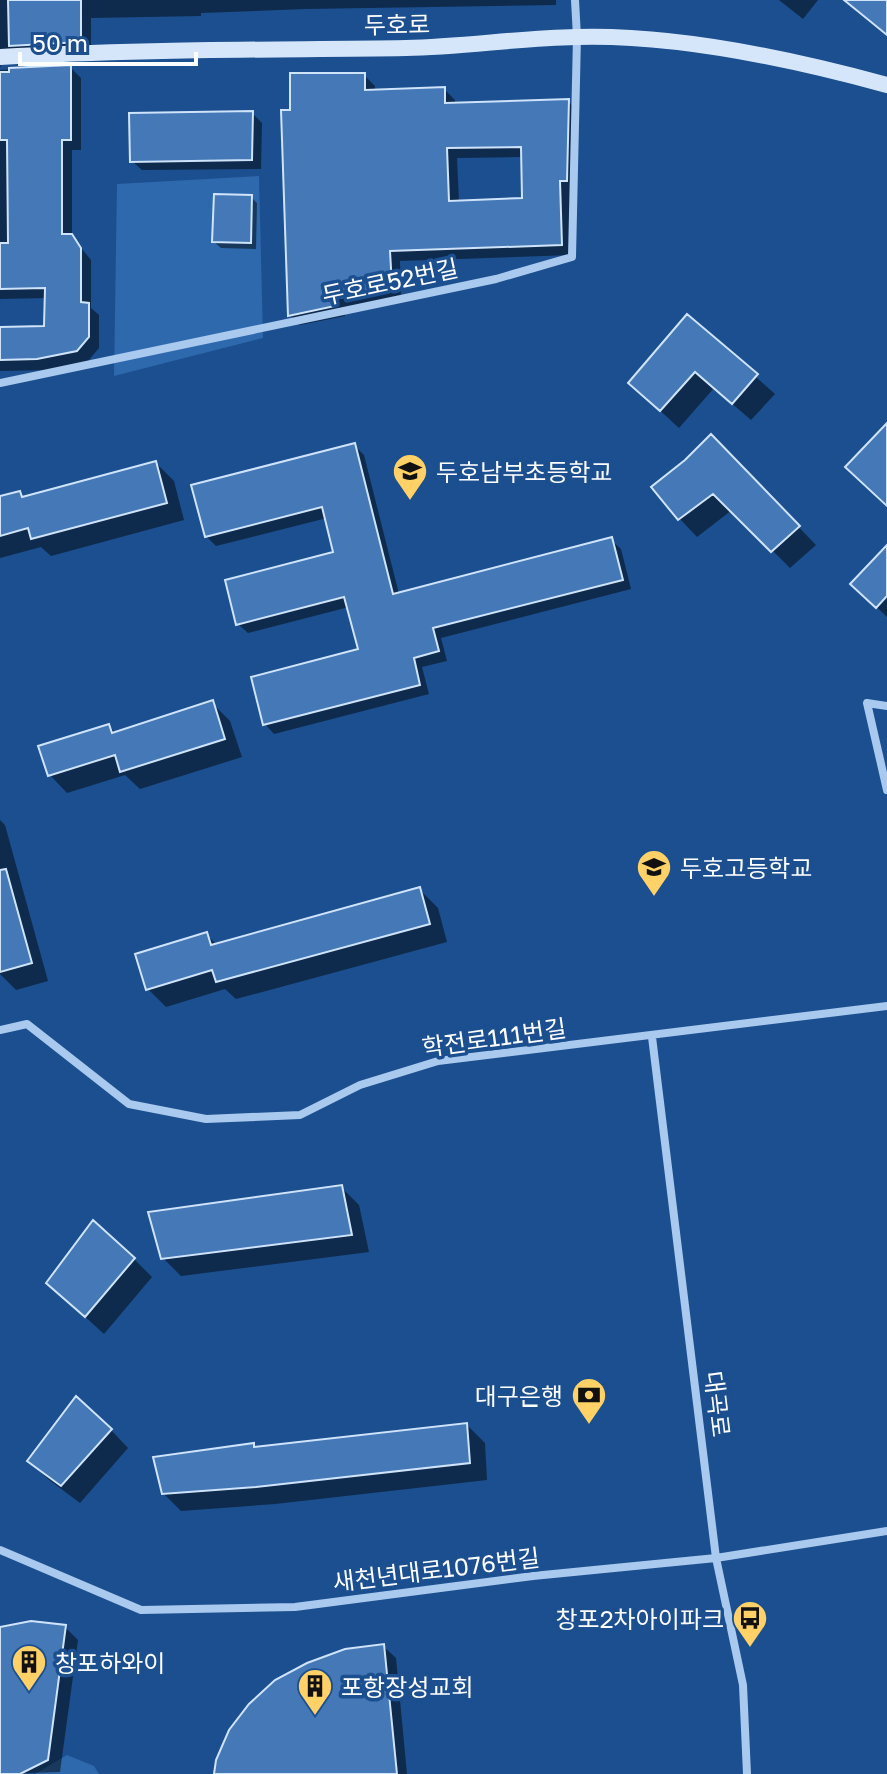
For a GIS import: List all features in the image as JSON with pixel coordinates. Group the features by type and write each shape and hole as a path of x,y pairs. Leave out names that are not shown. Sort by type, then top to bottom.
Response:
{"street":[{"path":"575,0 577,37"},
{"name":"두호로","path":"0,57 85,52 425,48 577,37 682,42 848,74 887,85"},
{"name":"두호로52번길","path":"0,383 496,279 572,257 577,37"},
{"path":"887,706 867,703 887,790"},
{"name":"학전로111번길","path":"0,1030 27,1024 129,1104 206,1119 300,1115 360,1085 438,1061 887,1006"},
{"name":"대곡로","path":"652,1037 716,1558 743,1685 747,1774"},
{"name":"새천년대로1076번길","path":"0,1550 141,1610 295,1607 533,1576 716,1558 887,1531"}],"shaded area":[{"path":"259,176 263,338 114,376 117,184"},
{"path":"67,1755 94,1766 99,1774 35,1774"}],"building":[{"path":"8,0 81,0 81,42 9,46"},
{"path":"844,0 887,0 887,35"},
{"path":"71,65 71,140 62,140 62,234 72,234 81,248 81,302 89,303 89,337 77,351 37,359 0,360 0,327 44,326 45,288 0,289 0,243 8,243 7,140 0,140 0,72 9,72 9,68"},
{"path":"290,73 365,73 365,90 445,87 445,103 569,99 567,181 560,181 562,245 390,251 392,286 335,299 335,306 288,316 281,110 290,110","holes":["521,147 522,198 449,201 447,148"]},
{"path":"253,111 252,160 130,162 129,113"},
{"path":"214,194 252,195 251,243 212,242"},
{"path":"687,314 758,374 732,404 695,372 660,411 628,383"},
{"path":"887,423 887,506 845,467"},
{"path":"711,434 800,526 771,552 713,494 678,520 651,487"},
{"path":"355,443 393,594 612,537 623,580 433,628 439,651 414,658 420,685 263,725 251,677 358,649 344,597 236,625 225,580 333,552 322,507 205,537 191,485"},
{"path":"156,461 167,503 31,539 28,528 0,536 0,496 20,491 22,497"},
{"path":"887,545 887,596 876,608 850,584"},
{"path":"213,700 225,739 120,772 115,755 48,776 38,746 109,724 112,733"},
{"path":"6,869 32,963 0,972 0,870"},
{"path":"420,887 430,924 216,982 212,970 146,990 135,954 207,932 211,945"},
{"path":"342,1185 352,1235 161,1259 148,1212"},
{"path":"93,1220 135,1258 85,1317 46,1283"},
{"path":"76,1396 112,1429 61,1486 27,1461"},
{"path":"467,1423 470,1463 256,1487 162,1494 153,1457 254,1443 254,1447"},
{"name":"창포하와이","path":"31,1621 66,1625 48,1760 20,1774 0,1774 0,1627"},
{"name":"포항장성교회","path":"384,1644 397,1774 214,1774 216,1760 229,1730 249,1704 275,1680 307,1663 345,1649"}],"place":[{"name":"두호남부초등학교","path":"410,502"},
{"name":"두호고등학교","path":"654,898"},
{"name":"대구은행","path":"589,1426"},
{"name":"창포2차아이파크","path":"750,1649"},
{"name":"창포하와이","path":"29,1693"},
{"name":"포항장성교회","path":"315,1717"}]}
